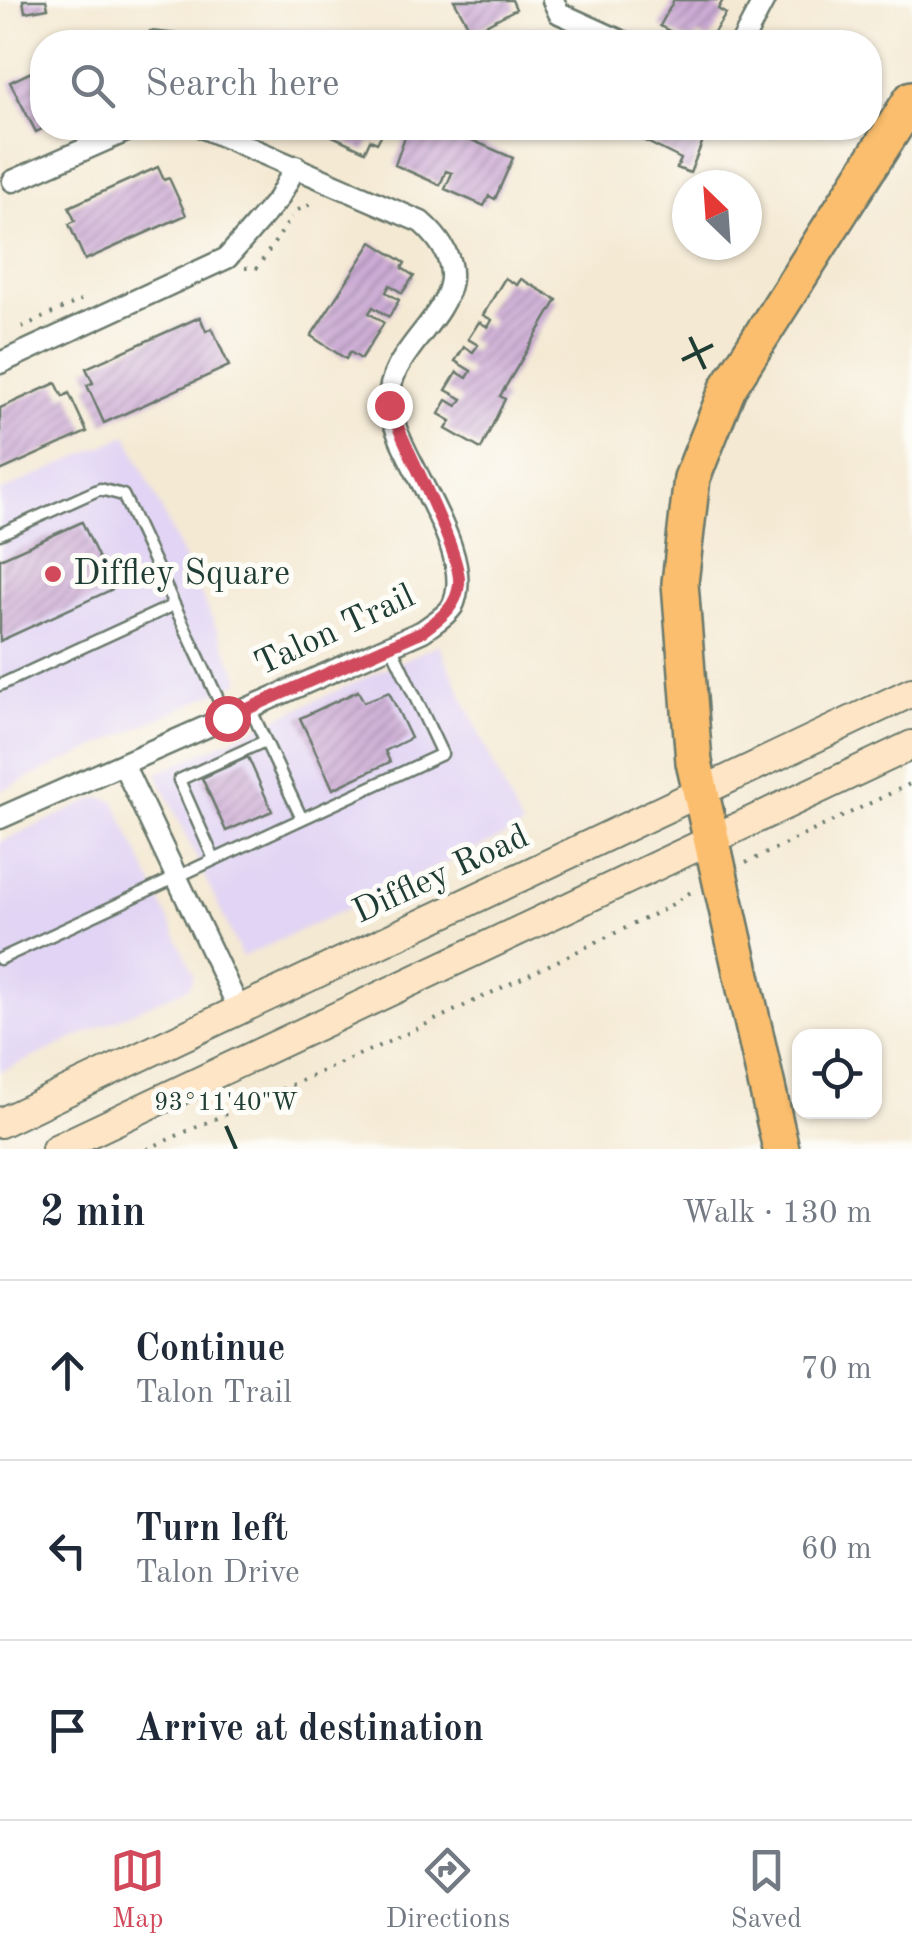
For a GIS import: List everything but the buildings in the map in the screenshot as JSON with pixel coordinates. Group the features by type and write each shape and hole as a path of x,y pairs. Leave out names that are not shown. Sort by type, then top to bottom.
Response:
{"highway":[{"path":"781,1149 700,791 680,583 692,478 728,388 912,99"}],"main road":[{"name":"Diffley Road","path":"0,1123 912,692"},
{"path":"56,1149 912,745"}],"street":[{"path":"553,0 560,13 597,30"},
{"path":"748,30 764,0"},
{"path":"13,181 106,140"},
{"path":"0,363 227,258 278,199 296,166 233,140"},
{"name":"Talon Trail","path":"0,818 423,631 450,610 460,582 452,552 389,405 396,375 450,288 452,266 443,241 421,222 296,166"},
{"path":"123,764 240,1012"}],"lane":[{"path":"0,534 100,489 122,495 227,718"},
{"path":"0,685 174,605"},
{"path":"0,958 442,754 390,645"},
{"path":"250,708 302,818"},
{"path":"214,859 179,780 265,740"}],"path":[{"path":"147,1149 406,1034 665,909 718,877 912,782"}],"shaded area":[{"path":"127,435 241,681 0,791 0,492"},
{"path":"439,644 522,828 242,957 157,773"},
{"path":"99,797 114,800 194,975 189,987 0,1072 0,842"}],"place":[{"name":"Diffley Square","path":"53,574"}],"route":[{"path":"227,718 423,631 450,610 460,582 452,552 389,405"}]}
